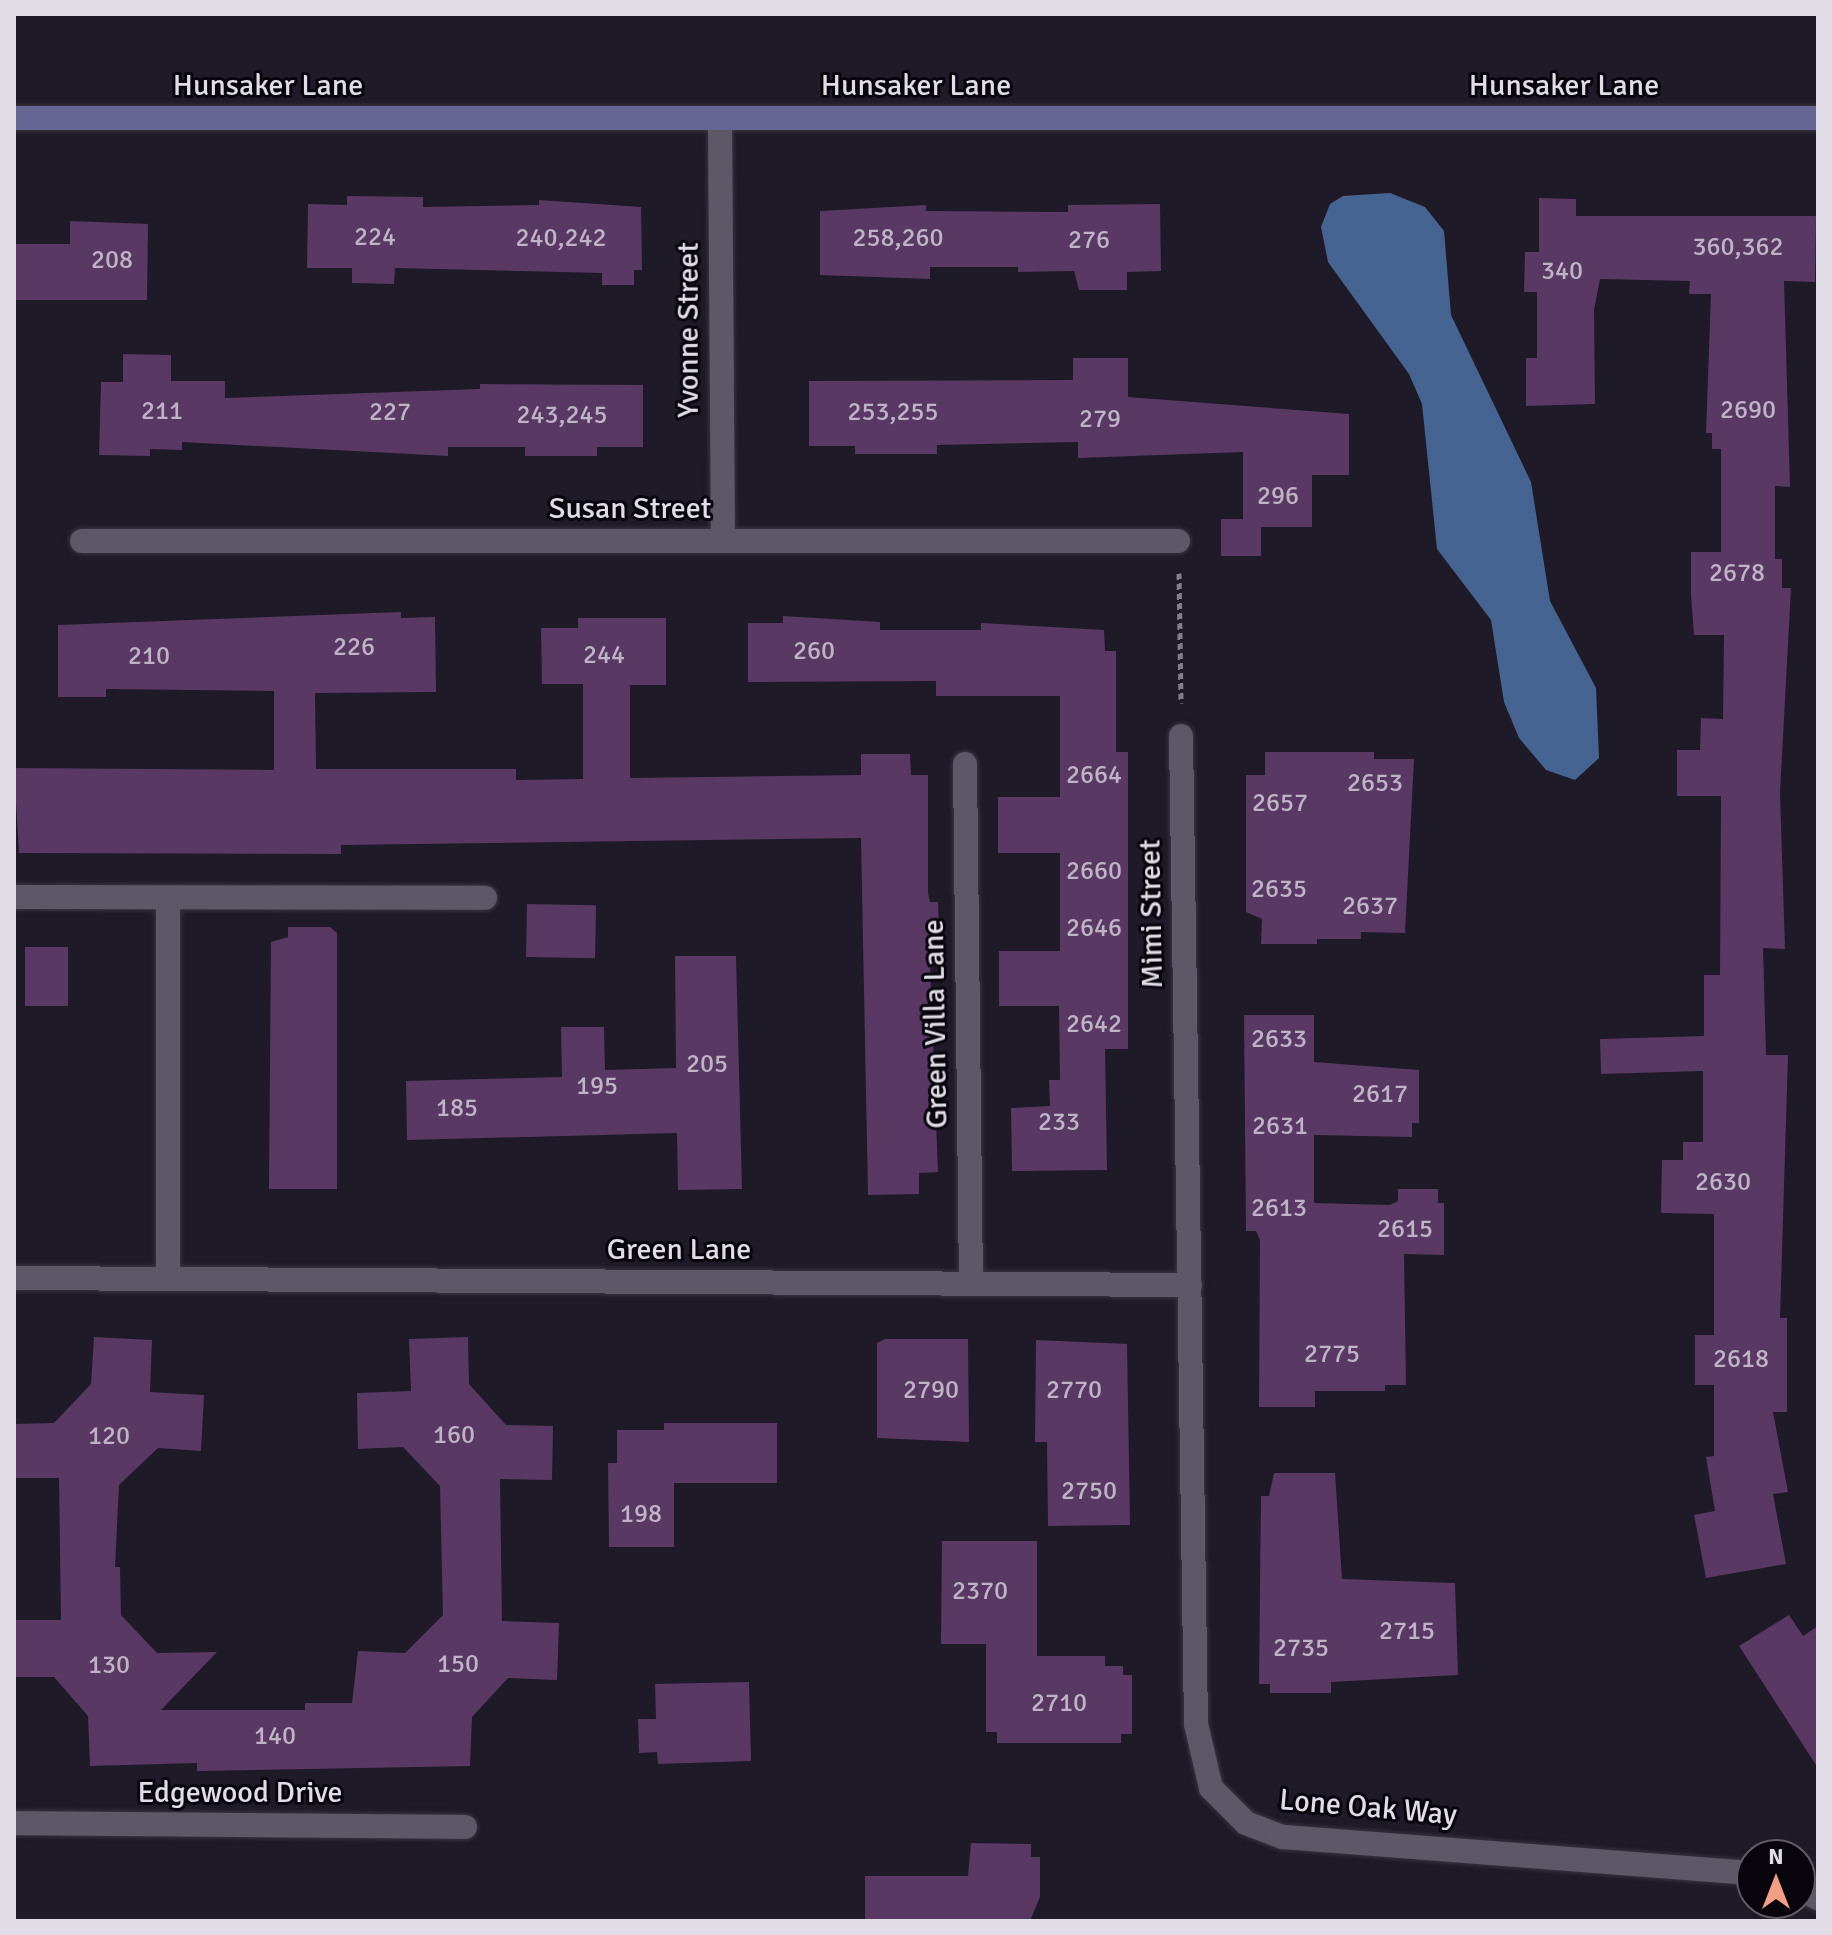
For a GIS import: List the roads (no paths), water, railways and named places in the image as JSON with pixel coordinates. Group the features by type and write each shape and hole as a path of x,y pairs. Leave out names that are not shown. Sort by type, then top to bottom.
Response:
{"street":[{"name":"Hunsaker Lane","path":"14,118 1818,118"},
{"name":"Yvonne Street","path":"720,118 723,541"},
{"name":"Susan Street","path":"82,541 1178,541"},
{"name":"Mimi Street","path":"1181,736 1190,1285"},
{"name":"Green Villa Lane","path":"965,764 971,1284"},
{"path":"14,897 485,898"},
{"path":"168,898 168,1279"},
{"name":"Green Lane","path":"14,1278 1190,1285"},
{"name":"Lone Oak Way","path":"1190,1285 1196,1724 1204,1775 1226,1808 1283,1837 1736,1872"},
{"name":"Edgewood Drive","path":"14,1823 465,1827"}],"water":[{"path":"1390,193 1425,207 1444,231 1451,315 1531,482 1550,601 1596,688 1599,758 1575,780 1546,770 1519,738 1504,702 1491,620 1437,549 1422,404 1409,374 1328,262 1321,227 1330,204 1343,196"}]}
